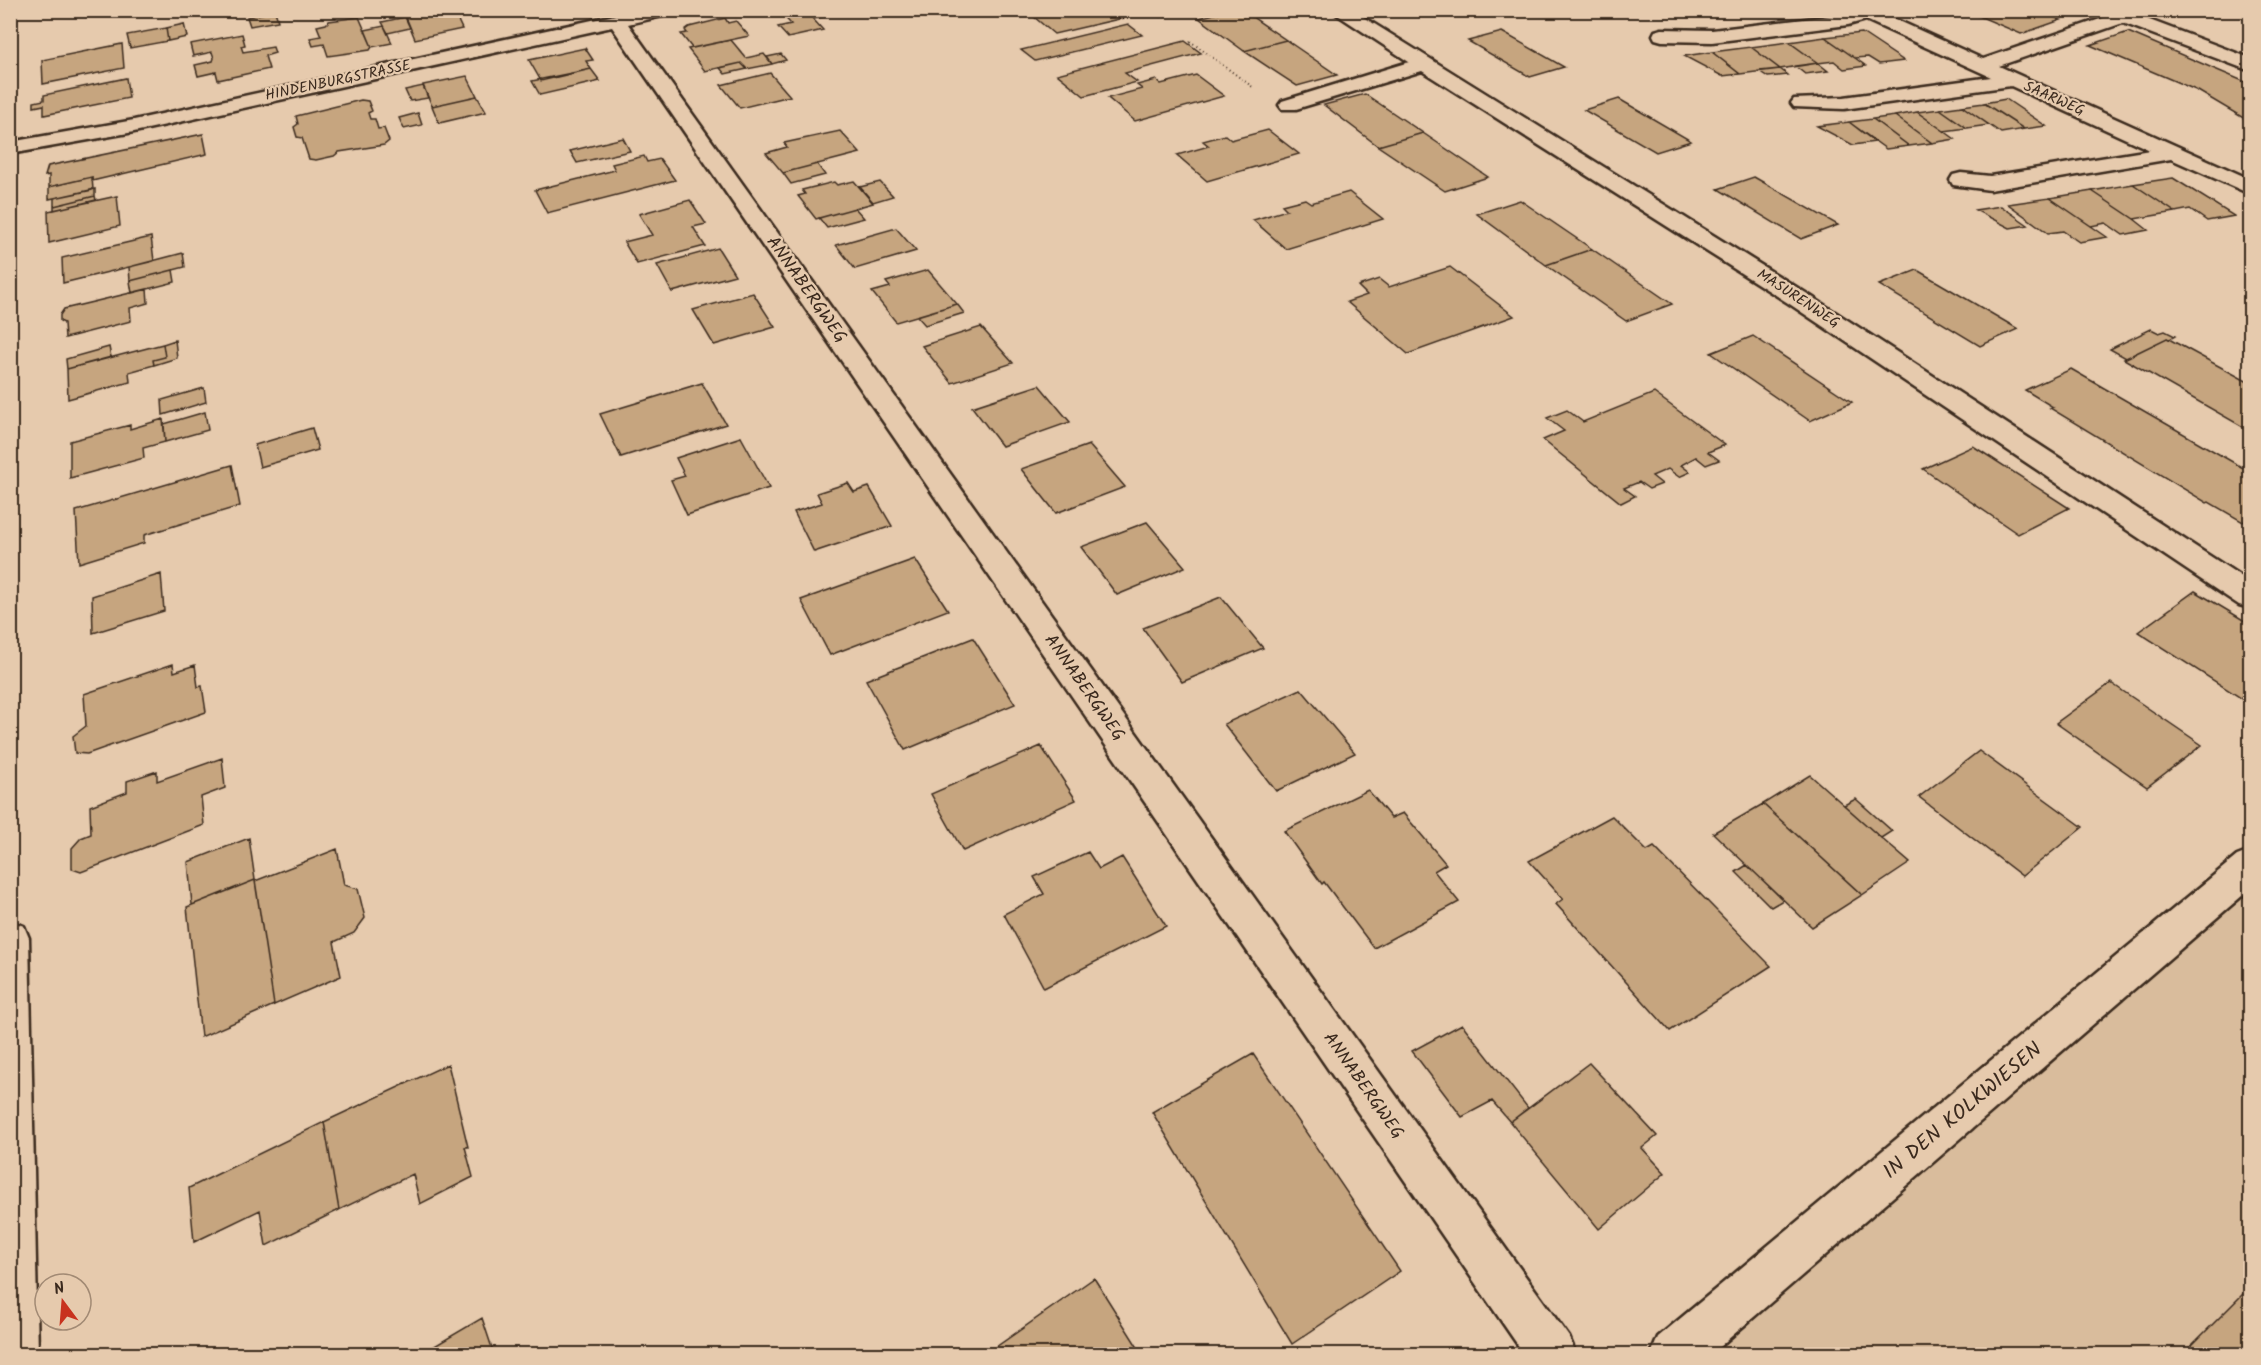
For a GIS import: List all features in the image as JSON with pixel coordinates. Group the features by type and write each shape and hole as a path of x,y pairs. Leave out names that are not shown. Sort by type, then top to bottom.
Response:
{"street":[{"name":"HINDENBURGSTRASSE","path":"10,148 134,126 665,10"},
{"name":"MASURENWEG","path":"1339,10 1797,298 2250,597"},
{"path":"1662,35 1712,36 1848,19 1862,12"},
{"name":"SAARWEG","path":"1862,12 2250,187"},
{"path":"1981,66 2114,14 2250,65"},
{"name":"ANNABERGWEG","path":"617,21 1552,1354"},
{"path":"1289,105 1424,64"},
{"path":"1801,103 1844,103 2011,80"},
{"path":"1961,180 1990,183 2175,152"},
{"name":"IN DEN KOLKWIESEN","path":"1675,1354 2250,867"},
{"path":"10,938 14,1354"}],"path":[{"path":"1190,41 1256,89 1289,105"}],"shaded area":[{"path":"2250,867 2250,1354 1675,1354"}],"building":[{"path":"403,10 453,10 462,29 415,39"},
{"path":"778,10 835,10 838,13 813,19 823,30 788,38 778,27 791,24"},
{"path":"891,10 917,10 919,12 898,17"},
{"path":"1026,10 1113,10 1123,18 1054,34"},
{"path":"1152,10 1185,10 1160,17"},
{"path":"1229,10 1242,10 1286,40 1244,51 1199,18"},
{"path":"1965,10 2036,10 2061,20 2021,34"},
{"path":"2125,10 2159,10 2160,11 2142,17"},
{"path":"275,11 278,21 250,26 247,17"},
{"path":"359,17 372,47 370,50 328,56 324,44 313,46 310,38 321,36 317,26 329,21"},
{"path":"405,17 410,28 388,33 382,22"},
{"path":"725,18 728,23 736,21 749,36 692,48 681,34 687,33 685,30 689,27"},
{"path":"184,24 187,37 168,41 166,28"},
{"path":"1128,24 1142,35 1035,61 1021,50"},
{"path":"384,26 392,43 372,47 365,30"},
{"path":"166,28 168,41 130,48 127,35"},
{"path":"1502,32 1564,67 1530,77 1468,41"},
{"path":"2128,32 2250,84 2250,122 2198,91 2090,45"},
{"path":"1862,33 1904,61 1879,64 1868,57 1855,58 1825,37"},
{"path":"242,34 245,45 241,46 243,52 273,47 275,53 265,56 269,69 218,80 216,72 198,76 195,65 213,61 214,58 212,52 193,56 190,44"},
{"path":"1825,37 1866,66 1844,69 1834,61 1818,63 1789,42"},
{"path":"731,40 746,58 764,54 772,64 747,69 741,63 705,71 688,49"},
{"path":"1286,40 1337,75 1297,86 1244,51"},
{"path":"1185,41 1201,53 1125,73 1137,82 1084,96 1057,74"},
{"path":"1789,42 1818,63 1780,69 1751,47"},
{"path":"122,44 124,68 43,84 42,60"},
{"path":"1751,47 1780,69 1740,74 1712,52"},
{"path":"585,48 593,60 586,61 591,69 541,81 529,60"},
{"path":"1712,52 1740,74 1722,76 1684,56"},
{"path":"781,54 786,60 772,64 767,57"},
{"path":"741,63 747,69 725,74 720,68"},
{"path":"1818,63 1828,71 1805,74 1795,66"},
{"path":"591,69 600,81 540,95 532,81"},
{"path":"1780,69 1788,75 1768,77 1759,71"},
{"path":"770,73 790,96 740,108 721,85"},
{"path":"1196,75 1224,96 1135,121 1108,98 1142,89 1137,85 1156,80 1161,84"},
{"path":"467,76 477,96 432,106 423,85"},
{"path":"126,78 129,98 44,115 44,105 34,107 34,102 44,100 44,95"},
{"path":"423,86 428,98 410,101 405,90"},
{"path":"1365,94 1423,133 1378,146 1324,105"},
{"path":"477,96 486,112 439,123 432,106"},
{"path":"1619,99 1691,141 1656,152 1584,110"},
{"path":"2006,99 2046,126 2024,129 1984,103"},
{"path":"361,100 368,101 372,111 368,113 370,119 375,119 378,129 384,128 389,141 384,145 339,152 334,156 316,160 309,159 302,138 297,137 294,127 298,124 296,116"},
{"path":"1984,103 2024,129 2001,133 1962,106"},
{"path":"1962,106 1989,125 1967,128 1940,109"},
{"path":"1940,109 1967,128 1944,131 1917,112"},
{"path":"1917,112 1955,139 1932,143 1895,116"},
{"path":"418,113 422,125 404,129 399,118"},
{"path":"1895,116 1932,143 1909,146 1873,119"},
{"path":"1873,119 1909,146 1886,149 1849,122"},
{"path":"1849,122 1875,142 1853,145 1817,126"},
{"path":"1268,130 1299,154 1207,181 1177,155 1209,146 1203,141 1225,135 1231,140"},
{"path":"840,131 860,153 783,173 766,153 787,147 784,143"},
{"path":"1423,133 1488,177 1445,191 1378,146"},
{"path":"203,134 207,154 92,181 92,177 49,187 49,175 45,176 48,166"},
{"path":"623,138 630,151 577,163 570,151"},
{"path":"644,156 647,162 660,159 675,180 547,213 535,190 615,170 612,164"},
{"path":"817,164 825,175 791,184 783,173"},
{"path":"92,177 93,190 49,199 49,187"},
{"path":"1754,177 1838,225 1801,239 1718,189"},
{"path":"2173,178 2234,216 2207,221 2190,209 2175,212 2133,184"},
{"path":"854,181 873,203 816,219 798,196 805,194 802,190 834,182 837,185"},
{"path":"880,182 893,196 873,202 860,187"},
{"path":"2133,184 2175,212 2134,219 2092,191"},
{"path":"95,189 95,196 54,206 54,198"},
{"path":"2092,191 2148,230 2123,235 2106,223 2091,226 2050,198"},
{"path":"1349,192 1383,219 1286,249 1253,220 1287,210 1282,205 1305,199 1311,203"},
{"path":"95,196 96,200 54,210 54,206"},
{"path":"117,196 120,226 49,243 48,211"},
{"path":"2050,198 2107,237 2079,242 2063,231 2048,233 2008,204"},
{"path":"690,200 706,224 693,227 705,246 637,264 624,242 652,235 639,214"},
{"path":"1520,200 1592,249 1546,265 1477,214"},
{"path":"2001,206 2028,225 2010,228 1975,210"},
{"path":"855,208 864,218 827,228 819,218"},
{"path":"896,228 916,251 855,269 836,245"},
{"path":"151,237 154,261 63,283 62,258"},
{"path":"718,248 735,275 672,292 657,265"},
{"path":"1592,249 1672,304 1626,321 1546,265"},
{"path":"183,253 185,267 130,281 129,267"},
{"path":"1450,267 1514,316 1408,354 1347,302 1367,295 1358,286 1379,279 1389,287"},
{"path":"173,270 175,282 132,293 130,281"},
{"path":"928,270 957,304 896,322 872,292 890,287 886,282"},
{"path":"1917,270 2018,329 1980,346 1879,285"},
{"path":"147,289 148,303 130,308 131,321 65,338 64,323 60,321 60,315 64,309"},
{"path":"753,293 775,327 714,345 693,310"},
{"path":"957,304 964,313 925,325 917,316"},
{"path":"981,327 1013,363 952,383 922,346"},
{"path":"2151,329 2159,333 2165,331 2175,336 2126,358 2110,349"},
{"path":"1753,336 1852,402 1810,421 1711,353"},
{"path":"2167,338 2250,383 2250,431 2124,359"},
{"path":"175,340 177,358 154,365 153,360 165,357 163,344"},
{"path":"163,344 165,357 153,360 154,365 129,372 130,382 68,399 67,369"},
{"path":"109,347 111,357 67,369 66,359"},
{"path":"2071,369 2250,472 2250,518 2243,522 2209,502 2207,503 2050,408 2053,407 2025,390"},
{"path":"702,383 726,424 621,457 600,414"},
{"path":"1039,385 1070,422 1002,446 972,407"},
{"path":"204,388 206,402 163,415 162,400"},
{"path":"1654,393 1725,445 1708,452 1719,460 1706,465 1696,457 1681,465 1690,472 1679,477 1668,469 1652,476 1662,484 1649,489 1639,482 1624,488 1635,496 1621,503 1543,440 1564,431 1547,418 1567,410 1583,422"},
{"path":"205,412 208,430 165,442 164,424"},
{"path":"163,419 165,442 143,448 144,458 70,478 70,441 130,425 130,429"},
{"path":"312,428 318,450 260,467 255,445"},
{"path":"741,437 769,488 687,515 671,480 685,476 676,458"},
{"path":"1089,445 1125,487 1056,513 1021,469"},
{"path":"1973,446 2069,508 2018,534 1923,469"},
{"path":"232,465 240,506 144,535 144,543 79,563 76,511"},
{"path":"848,483 854,492 869,487 892,526 814,552 794,512 822,503 817,493"},
{"path":"1147,522 1185,567 1117,595 1081,547"},
{"path":"915,559 948,610 830,655 801,600"},
{"path":"161,574 164,611 93,633 92,596"},
{"path":"2195,591 2250,624 2250,704 2138,632"},
{"path":"1221,597 1263,648 1182,682 1143,628"},
{"path":"973,638 1015,704 905,750 866,680"},
{"path":"173,664 174,672 195,665 198,687 202,686 206,712 87,754 75,753 73,736 86,726 84,694"},
{"path":"2111,683 2202,745 2147,787 2056,723"},
{"path":"1301,689 1355,753 1276,791 1224,724"},
{"path":"1041,746 1076,800 963,851 931,794"},
{"path":"1979,751 2083,827 2022,876 1919,797"},
{"path":"222,758 225,788 201,797 204,825 81,872 72,869 72,848 81,838 91,834 90,806 127,792 127,781 157,771 157,781"},
{"path":"1810,775 1910,863 1862,895 1763,804"},
{"path":"1368,790 1391,818 1403,813 1446,864 1434,871 1459,902 1374,948 1324,882 1322,884 1284,831"},
{"path":"1856,799 1892,831 1881,838 1844,805"},
{"path":"1763,804 1862,895 1812,927 1713,833"},
{"path":"1612,816 1647,851 1654,847 1771,966 1670,1031 1556,904 1563,899 1529,861"},
{"path":"249,838 255,880 192,905 188,862"},
{"path":"337,849 344,885 358,889 365,918 354,933 334,942 341,976 274,1005 255,881"},
{"path":"1088,852 1099,869 1122,857 1166,926 1044,988 1004,914 1044,894 1034,877"},
{"path":"1747,865 1783,900 1771,907 1736,872"},
{"path":"255,880 274,1005 201,1037 187,907"},
{"path":"1462,1024 1528,1108 1510,1122 1492,1101 1462,1117 1412,1051"},
{"path":"1253,1054 1400,1271 1292,1344 1152,1112"},
{"path":"1589,1063 1657,1136 1642,1148 1665,1173 1599,1229 1510,1122"},
{"path":"448,1064 473,1177 420,1204 413,1174 339,1210 324,1122"},
{"path":"324,1122 339,1210 266,1246 260,1210 194,1242 189,1188"},
{"path":"1094,1278 1142,1354 986,1354"},
{"path":"2250,1287 2250,1354 2183,1354"},
{"path":"482,1318 494,1354 421,1354"}]}
